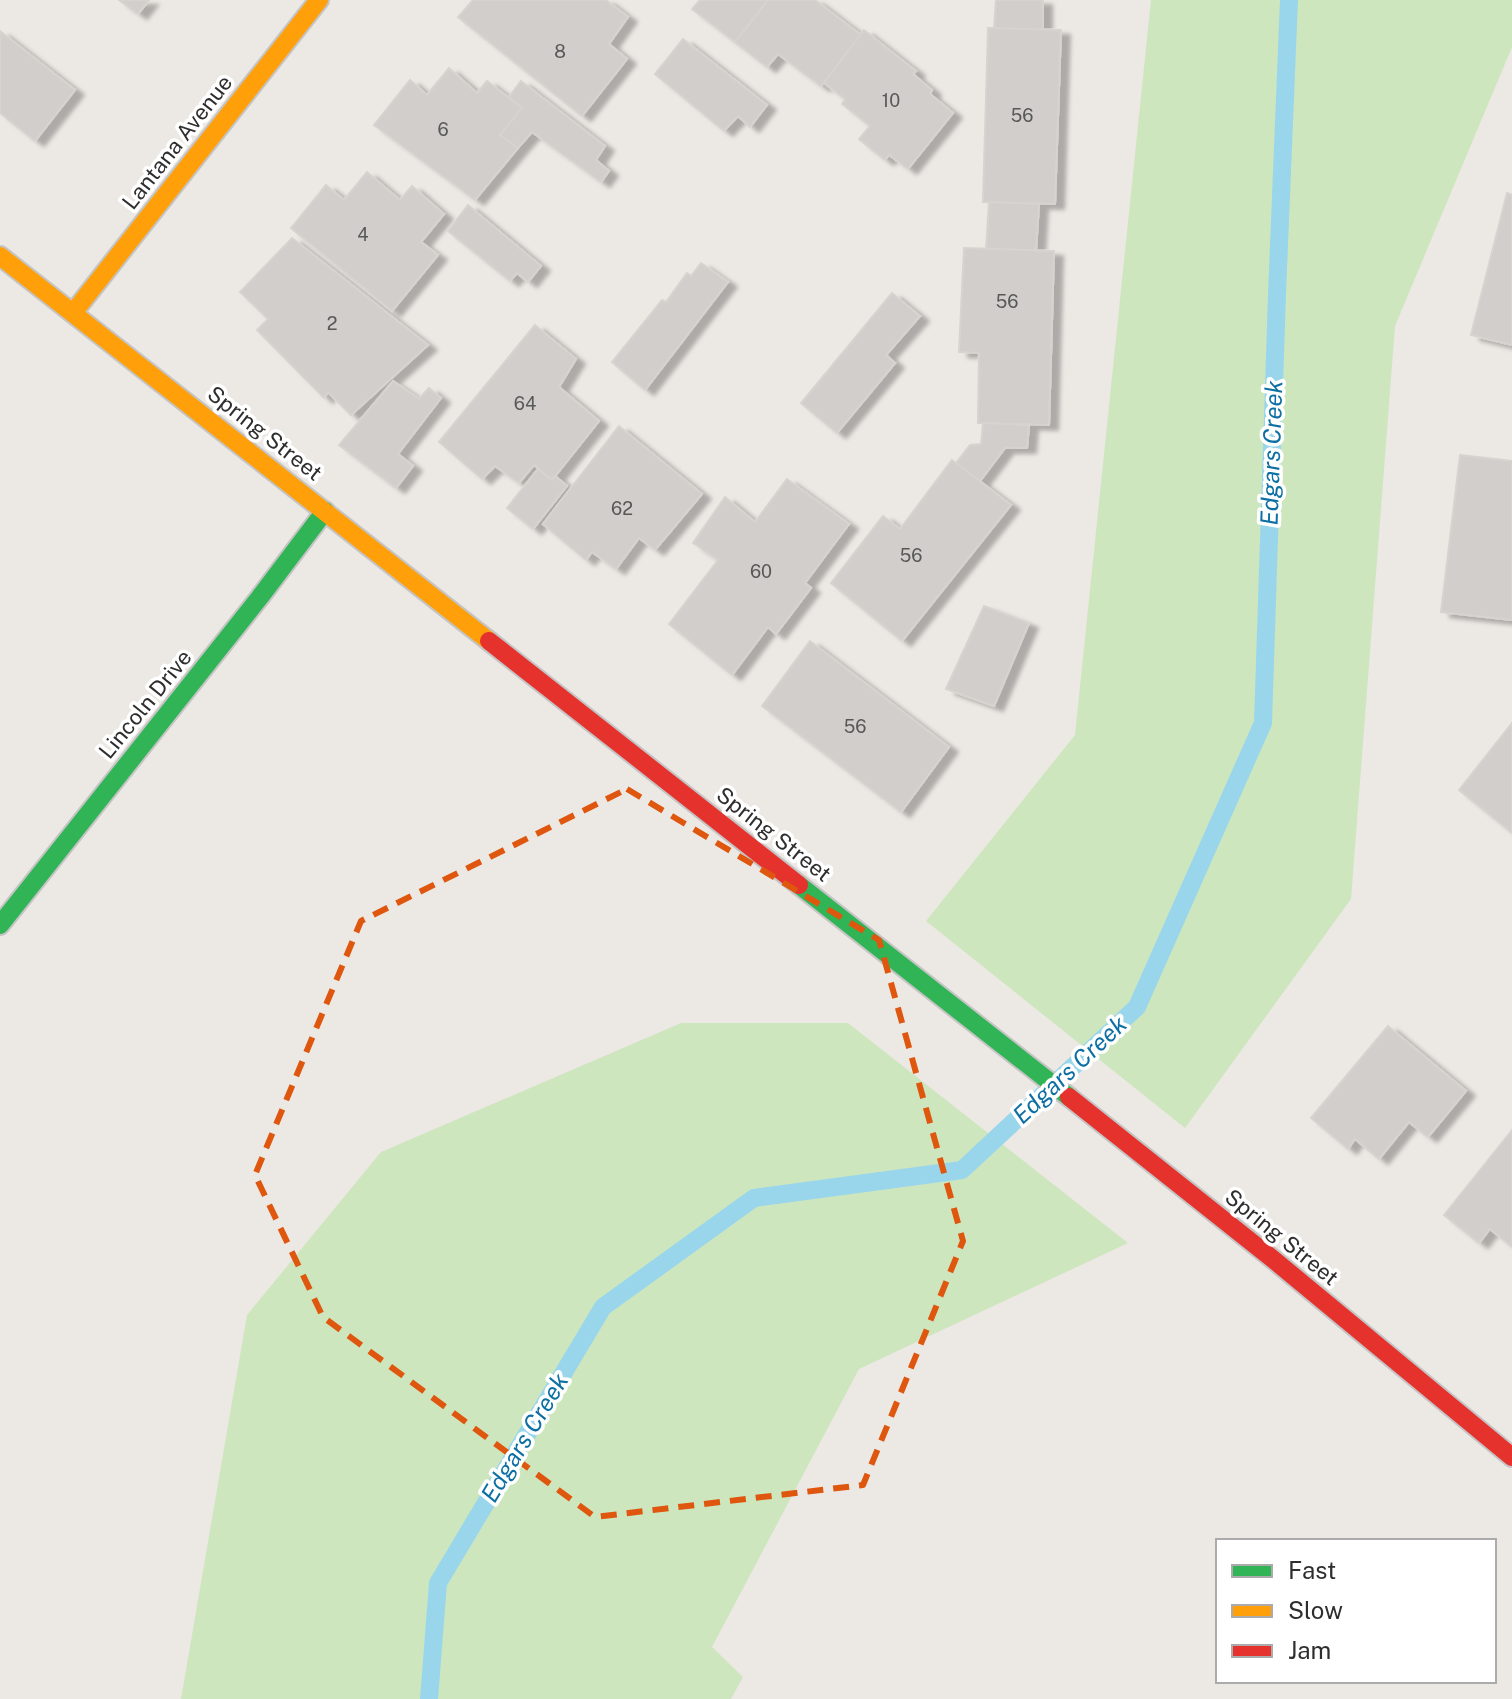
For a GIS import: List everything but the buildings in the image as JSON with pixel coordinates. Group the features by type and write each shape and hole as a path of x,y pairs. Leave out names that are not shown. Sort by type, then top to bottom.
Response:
{"street":[{"name":"Lantana Avenue","path":"73,313 319,0"},
{"name":"Spring Street","path":"0,256 1112,1131 1512,1457"},
{"name":"Lincoln Drive","path":"0,925 325,511"}],"highlighted area":[{"path":"627,789 879,940 963,1241 863,1485 595,1517 323,1317 255,1175 361,921"}],"green space":[{"path":"1151,0 1512,0 1512,47 1395,326 1351,899 1185,1128 926,921 1075,735"},
{"path":"681,1023 848,1023 1128,1243 859,1369 712,1647 743,1677 731,1699 181,1699 247,1315 381,1152"}],"waterway":[{"name":"Edgars Creek","path":"429,1699 438,1583 603,1307 754,1198 962,1170 1137,1007 1263,723 1289,0"}],"traffic: fast":[{"path":"0,925 325,511"},
{"path":"799,885 1069,1097"}],"traffic: slow":[{"path":"73,313 319,0"},
{"path":"0,256 489,641"}],"traffic: jam":[{"path":"489,641 799,885"},
{"path":"1069,1097 1274,1260 1512,1457"}]}
